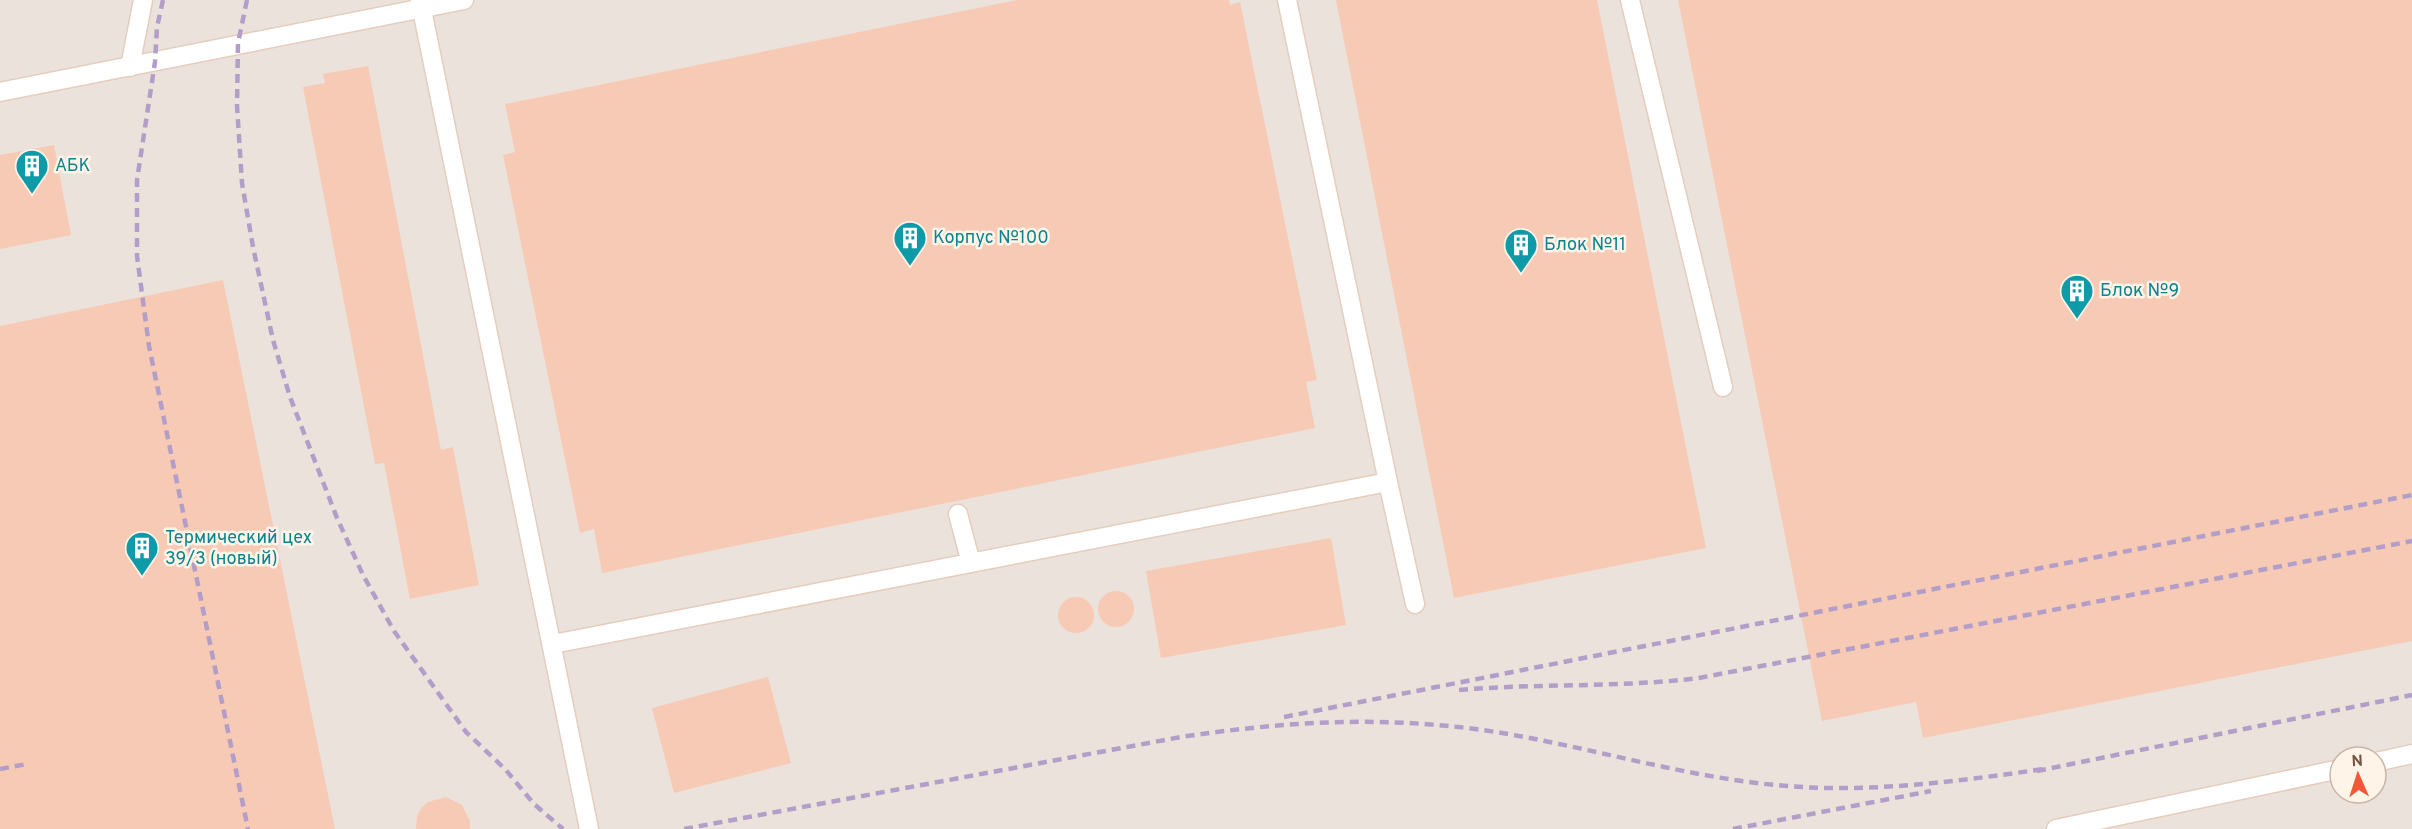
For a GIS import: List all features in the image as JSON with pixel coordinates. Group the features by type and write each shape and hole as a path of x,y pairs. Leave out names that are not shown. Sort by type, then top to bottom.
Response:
{"lane":[{"path":"130,67 143,0"},
{"path":"0,92 130,67 421,4 464,0"},
{"path":"1287,0 1388,482 1416,604"},
{"path":"1630,0 1723,387"},
{"path":"421,4 589,829"},
{"path":"553,644 1388,482"},
{"path":"958,514 971,562"},
{"path":"2388,759 2412,754"},
{"path":"2058,829 2328,772"}],"shaded area":[{"path":"0,0 2412,0 2412,829 0,829"}],"building":[{"name":"Корпус №100","path":"1017,0 1229,0 1230,5 1240,2 1317,380 1306,382 1315,428 602,573 594,529 580,533 503,155 515,152 505,104"},
{"name":"Блок №11","path":"1336,0 1597,0 1706,548 1454,598"},
{"name":"Блок №9","path":"1678,0 2412,0 2412,641 1923,738 1916,702 1822,721"},
{"path":"368,66 441,450 453,447 479,585 410,599 384,463 375,464 303,87 325,83 323,74"},
{"name":"АБК","path":"54,145 71,235 0,249 0,155"},
{"name":"Термический цех 39/3 (новый)","path":"223,280 335,829 0,829 0,326"},
{"path":"1331,538 1346,625 1161,658 1146,571"},
{"path":"1116,591 1129,596 1134,609 1129,622 1116,627 1103,622 1098,609 1103,596"},
{"path":"1076,597 1089,602 1094,615 1089,628 1076,633 1063,628 1058,615 1063,602"},
{"path":"768,677 791,763 674,793 652,708"},
{"path":"446,797 462,805 470,821 470,829 416,829 417,816 421,808 428,802"}],"railway":[{"path":"163,0 157,27 155,62 137,180 137,256 149,346 248,829"},
{"path":"247,0 238,43 237,106 242,183 273,340 290,397 337,518 363,575 394,631 466,732 505,769 534,804 563,829"},
{"path":"1284,717 2412,495"},
{"path":"1459,690 1639,683 1699,678 2412,541"},
{"path":"2037,771 2412,695"},
{"path":"684,829 1181,737 1328,722 1400,723 1475,729 1514,735 1708,776 1787,786 1884,787 2044,769"},
{"path":"0,769 27,764"},
{"path":"1733,829 1931,791"}],"place":[{"name":"АБК","path":"32,195"},
{"name":"Корпус №100","path":"910,267"},
{"name":"Блок №11","path":"1521,274"},
{"name":"Блок №9","path":"2077,320"},
{"name":"Термический цех 39/3 (новый)","path":"142,577"}]}
